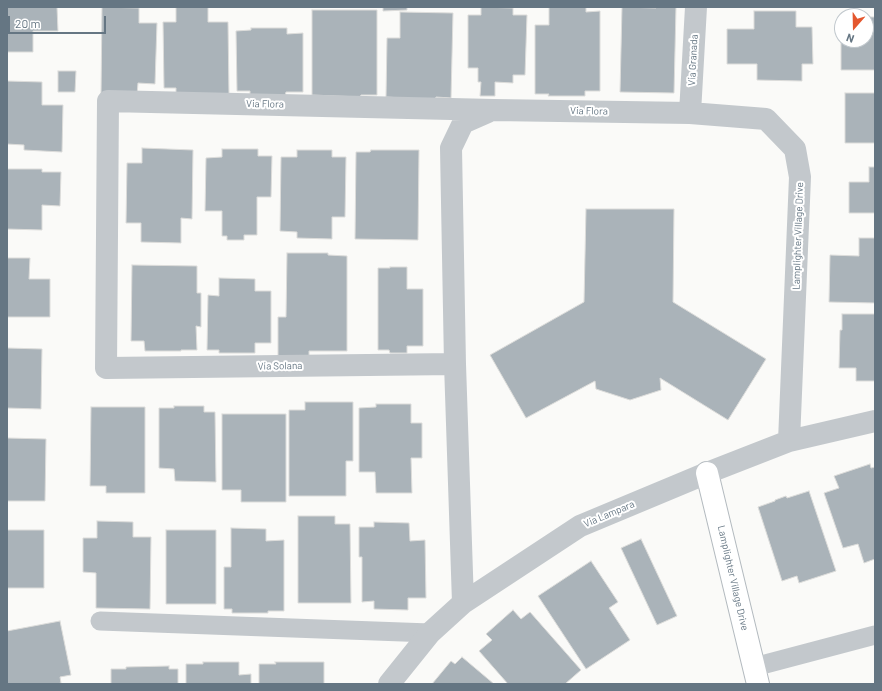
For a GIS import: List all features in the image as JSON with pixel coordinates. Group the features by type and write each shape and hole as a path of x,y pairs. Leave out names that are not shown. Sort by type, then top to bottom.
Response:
{"street":[{"name":"Via Granada","path":"690,113 696,7"},
{"name":"Via Flora","path":"106,368 108,101 690,113"},
{"path":"463,603 455,364 451,148 463,122 494,110"},
{"name":"Lamplighter Village Drive","path":"690,113 766,118 795,149 800,177 789,441"},
{"name":"Via Solana","path":"106,368 455,364"},
{"name":"Via Lampara","path":"389,684 430,633 463,603 580,526 707,473 789,441 875,421"},
{"name":"Lamplighter Village Drive","path":"707,473 756,676"}],"lane":[{"path":"100,621 430,633"},
{"path":"756,676 875,635"}],"building":[{"path":"7,7 57,7 58,31 33,31 33,52 7,52"},
{"path":"102,7 139,8 139,23 157,23 155,84 138,83 137,95 101,95"},
{"path":"176,7 208,7 208,22 228,22 229,94 176,95 176,88 164,88 163,22 176,22"},
{"path":"383,7 407,7 407,10 383,11"},
{"path":"481,7 513,8 513,15 527,15 525,75 513,75 513,83 495,82 495,96 480,96 481,82 478,82 478,68 468,68 468,15 481,15"},
{"path":"549,7 586,7 586,12 600,11 600,91 585,91 585,96 548,96 549,94 535,94 535,25 549,25"},
{"path":"622,7 676,7 674,93 620,92"},
{"path":"312,10 377,10 377,95 361,95 360,97 312,95"},
{"path":"754,11 796,11 796,27 812,27 813,64 802,64 802,81 757,80 757,64 727,64 727,29 754,29"},
{"path":"400,12 453,13 451,98 436,97 435,100 386,97 387,38 400,38"},
{"path":"875,17 875,70 841,70 841,48 874,48"},
{"path":"251,28 287,28 287,34 303,33 303,92 286,92 285,96 250,96 250,91 237,91 236,31 251,30"},
{"path":"58,71 76,71 75,92 58,92"},
{"path":"7,81 42,82 42,105 63,105 62,152 24,150 24,145 7,144"},
{"path":"845,93 875,93 875,143 845,143"},
{"path":"142,148 193,150 192,219 181,218 181,243 141,242 141,223 126,223 127,163 142,163"},
{"path":"222,149 258,149 258,156 272,156 271,197 257,197 257,235 244,235 244,240 227,240 227,236 222,236 222,211 205,211 206,158 222,157"},
{"path":"297,150 332,150 332,157 346,157 345,217 332,217 332,239 297,238 297,232 280,231 281,157 297,157"},
{"path":"371,150 419,150 418,240 355,239 356,152 370,152"},
{"path":"869,167 875,167 875,213 849,213 849,182 869,182"},
{"path":"7,169 42,169 42,172 61,172 60,206 42,205 42,230 7,229"},
{"path":"586,209 674,209 673,302 766,359 728,420 660,378 661,390 630,400 596,389 595,381 526,418 490,355 584,302"},
{"path":"859,238 875,238 875,303 829,302 830,255 859,256"},
{"path":"287,253 328,253 328,255 347,256 347,351 309,351 309,356 278,356 278,317 286,317"},
{"path":"7,258 30,258 29,279 50,279 50,317 7,317"},
{"path":"132,265 197,266 197,293 201,293 201,327 196,326 197,350 145,351 144,341 131,341"},
{"path":"407,267 407,289 423,289 423,346 407,346 407,353 390,353 389,350 378,350 378,268"},
{"path":"219,278 255,279 255,291 271,291 271,343 255,343 255,353 219,353 219,350 207,350 208,295 219,296"},
{"path":"842,314 875,314 875,381 856,381 856,368 839,368"},
{"path":"7,348 42,349 41,409 7,408"},
{"path":"305,402 353,402 353,461 346,461 346,496 289,496 289,410 305,410"},
{"path":"376,404 411,404 411,423 422,423 422,458 411,458 412,493 376,493 375,472 359,472 359,408 376,407"},
{"path":"174,406 204,406 204,412 215,412 216,482 175,481 174,469 159,468 159,408 174,408"},
{"path":"91,407 145,407 145,493 106,493 106,486 90,486"},
{"path":"222,414 286,414 286,502 241,502 241,490 222,490"},
{"path":"7,438 46,439 45,501 7,501"},
{"path":"870,464 871,468 875,467 875,559 864,563 858,544 843,548 824,493 839,488 834,476"},
{"path":"809,491 836,571 799,583 797,576 782,581 758,507 786,496 787,498"},
{"path":"298,516 335,516 335,524 350,524 351,603 298,603"},
{"path":"97,521 133,522 133,537 151,537 150,609 96,608 96,573 83,572 83,538 97,538"},
{"path":"374,522 409,523 410,541 425,540 426,598 408,598 408,610 374,609 374,601 362,602 362,557 359,557 359,527 374,527"},
{"path":"231,528 266,529 266,541 284,540 284,611 268,611 268,613 232,613 232,609 224,609 224,567 231,567"},
{"path":"7,530 44,530 44,588 7,588"},
{"path":"166,530 216,530 216,604 166,604"},
{"path":"641,539 677,616 657,625 621,548"},
{"path":"591,561 618,602 609,608 630,640 586,669 538,596"},
{"path":"513,610 521,619 530,612 581,670 565,684 508,684 479,651 492,640 486,634"},
{"path":"60,621 71,675 60,677 61,683 57,684 7,684 7,631"},
{"path":"462,657 494,684 432,684 451,661 455,664"},
{"path":"203,662 239,662 239,675 251,674 251,684 186,684 186,664 203,664"},
{"path":"275,662 324,662 324,684 259,684 259,664 276,664"},
{"path":"169,666 169,669 178,669 178,684 111,684 111,669 126,669 126,667"}]}
